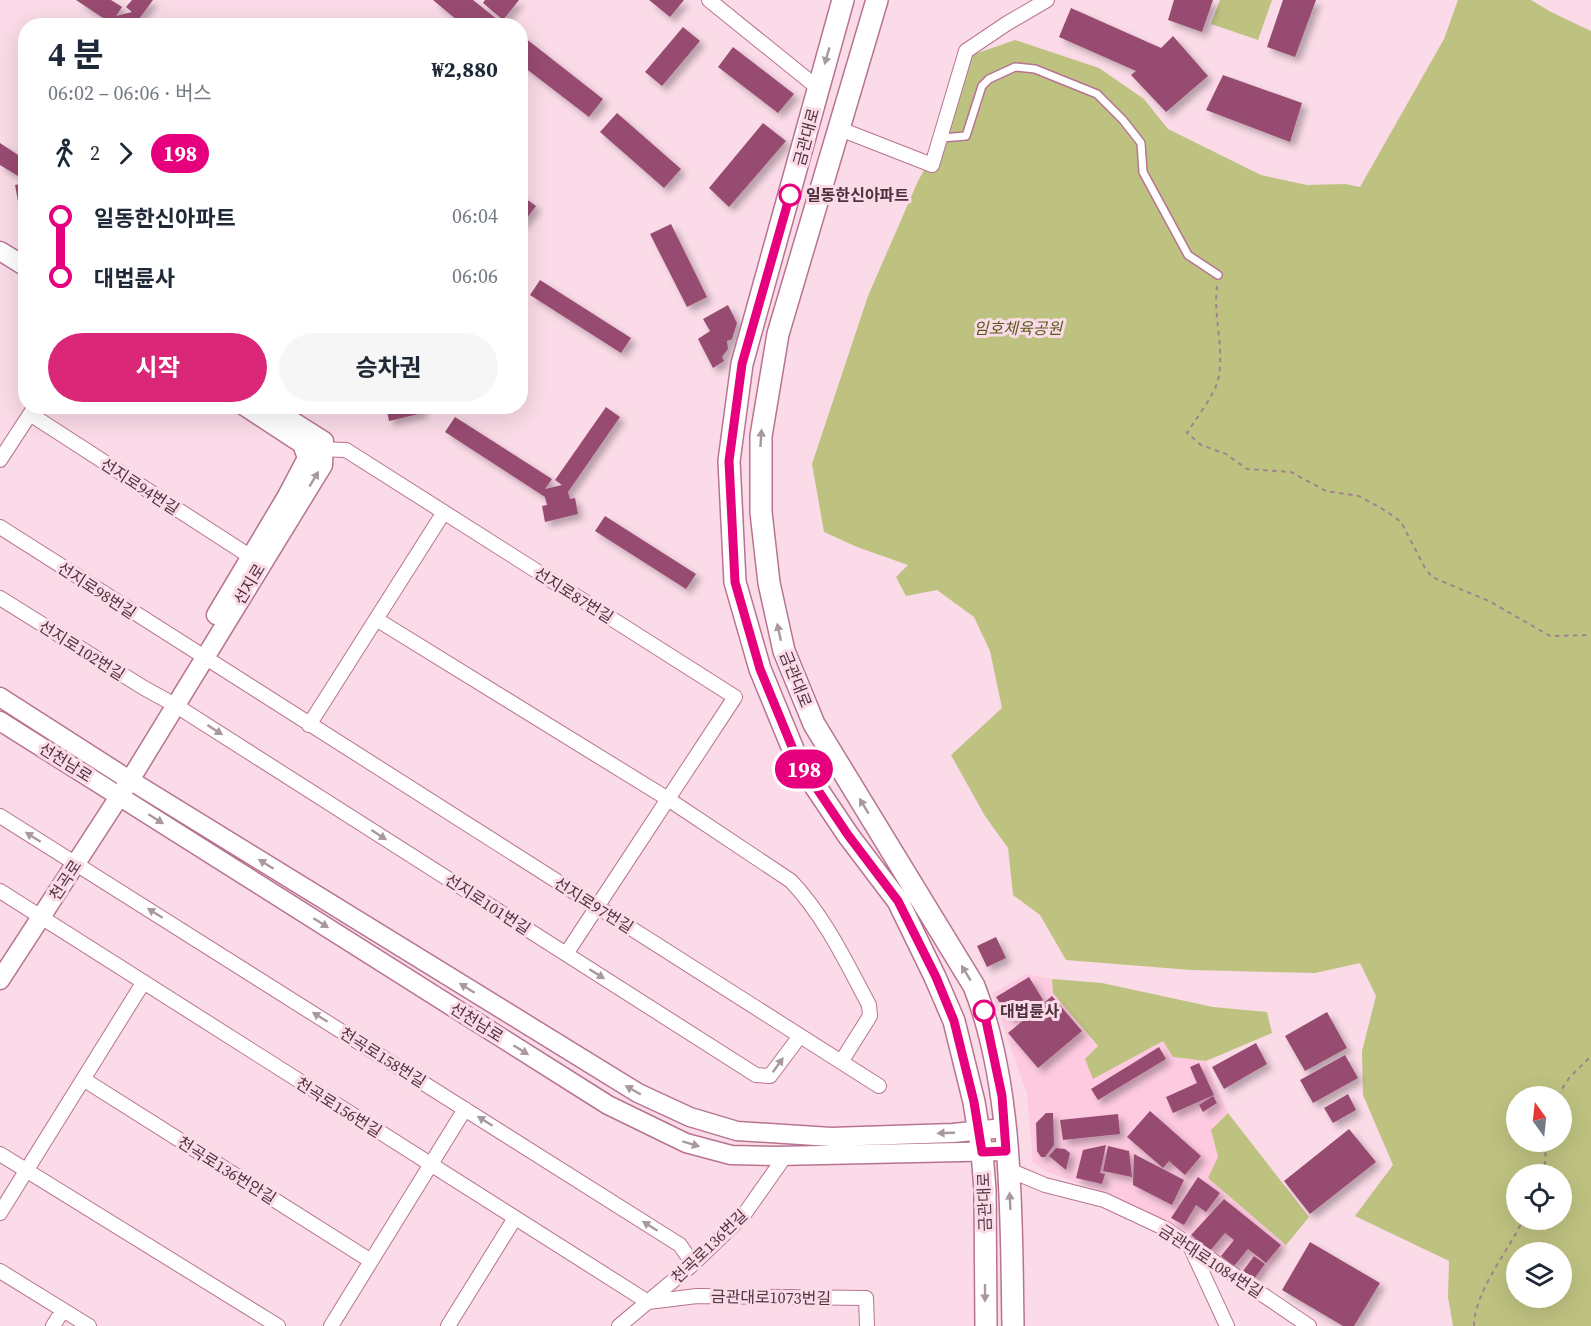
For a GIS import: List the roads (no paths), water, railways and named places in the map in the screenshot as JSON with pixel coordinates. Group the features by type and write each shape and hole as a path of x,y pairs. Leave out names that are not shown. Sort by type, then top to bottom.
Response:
{"main road":[{"name":"금관대로","path":"843,0 742,364 729,461 735,582 760,669 797,759 848,835 898,901 936,977 954,1021 980,1131 985,1190 986,1326"},
{"name":"금관대로","path":"877,0 778,334 761,436 761,512 769,583 784,651 814,724 974,986 984,1011 999,1085 1007,1160 1013,1321"},
{"path":"0,238 18,249"},
{"path":"0,251 18,262"},
{"path":"256,414 302,444 304,450"},
{"path":"282,414 324,441 323,448"},
{"name":"선지로","path":"125,777 199,655 323,465 323,448"},
{"name":"선지로","path":"199,655 307,458 304,450"},
{"name":"선천남로","path":"0,697 125,777 638,1093 690,1117 737,1131 831,1137 1004,1128"},
{"name":"선천남로","path":"0,721 608,1105 686,1143 731,1155 982,1152 1007,1160"},
{"name":"천곡로","path":"0,980 36,914 125,777"},
{"name":"천곡로","path":"0,959 36,914"},
{"path":"985,1259 995,1255 998,1257 1001,1295 1013,1321"}],"street":[{"path":"709,0 819,88"},
{"path":"840,129 932,165 966,51 1047,0"},
{"path":"0,460 29,414"},
{"name":"선지로94번길","path":"38,414 251,557"},
{"name":"선지로87번길","path":"304,450 323,448 346,450 735,697 566,954"},
{"path":"309,725 444,512"},
{"name":"선지로98번길","path":"0,527 199,655"},
{"name":"선지로102번길","path":"0,598 144,688 171,702"},
{"path":"376,619 668,799 791,881 806,896 834,940 869,1005 870,1016 841,1062"},
{"name":"선지로97번길","path":"199,655 879,1086"},
{"name":"선지로101번길","path":"171,702 756,1075 770,1077 800,1036"},
{"name":"천곡로158번길","path":"0,816 680,1245 693,1264"},
{"name":"천곡로156번길","path":"0,891 648,1302"},
{"path":"0,1213 143,982"},
{"name":"천곡로136번안길","path":"83,1079 371,1261"},
{"path":"331,1326 465,1109"},
{"path":"0,1154 278,1326"},
{"name":"천곡로136번길","path":"619,1326 693,1264 743,1216 786,1155"},
{"name":"금관대로1084번길","path":"1007,1160 1046,1185 1104,1200 1166,1229 1309,1326"},
{"path":"448,1326 515,1218"},
{"path":"1189,1245 1227,1326"},
{"path":"0,1271 89,1326"},
{"name":"금관대로1073번길","path":"648,1302 698,1296 866,1298 867,1326"},
{"path":"53,1326 63,1310"}],"lane":[{"path":"941,138 966,136 982,86 989,79 1015,67 1035,69 1097,94 1123,120 1141,143 1143,172 1188,255 1218,276"}],"place":[{"name":"일동한신아파트","path":"790,195"},
{"name":"대법륜사","path":"984,1011"}],"park label":[{"name":"임호체육공원","path":"1018,328"}]}
